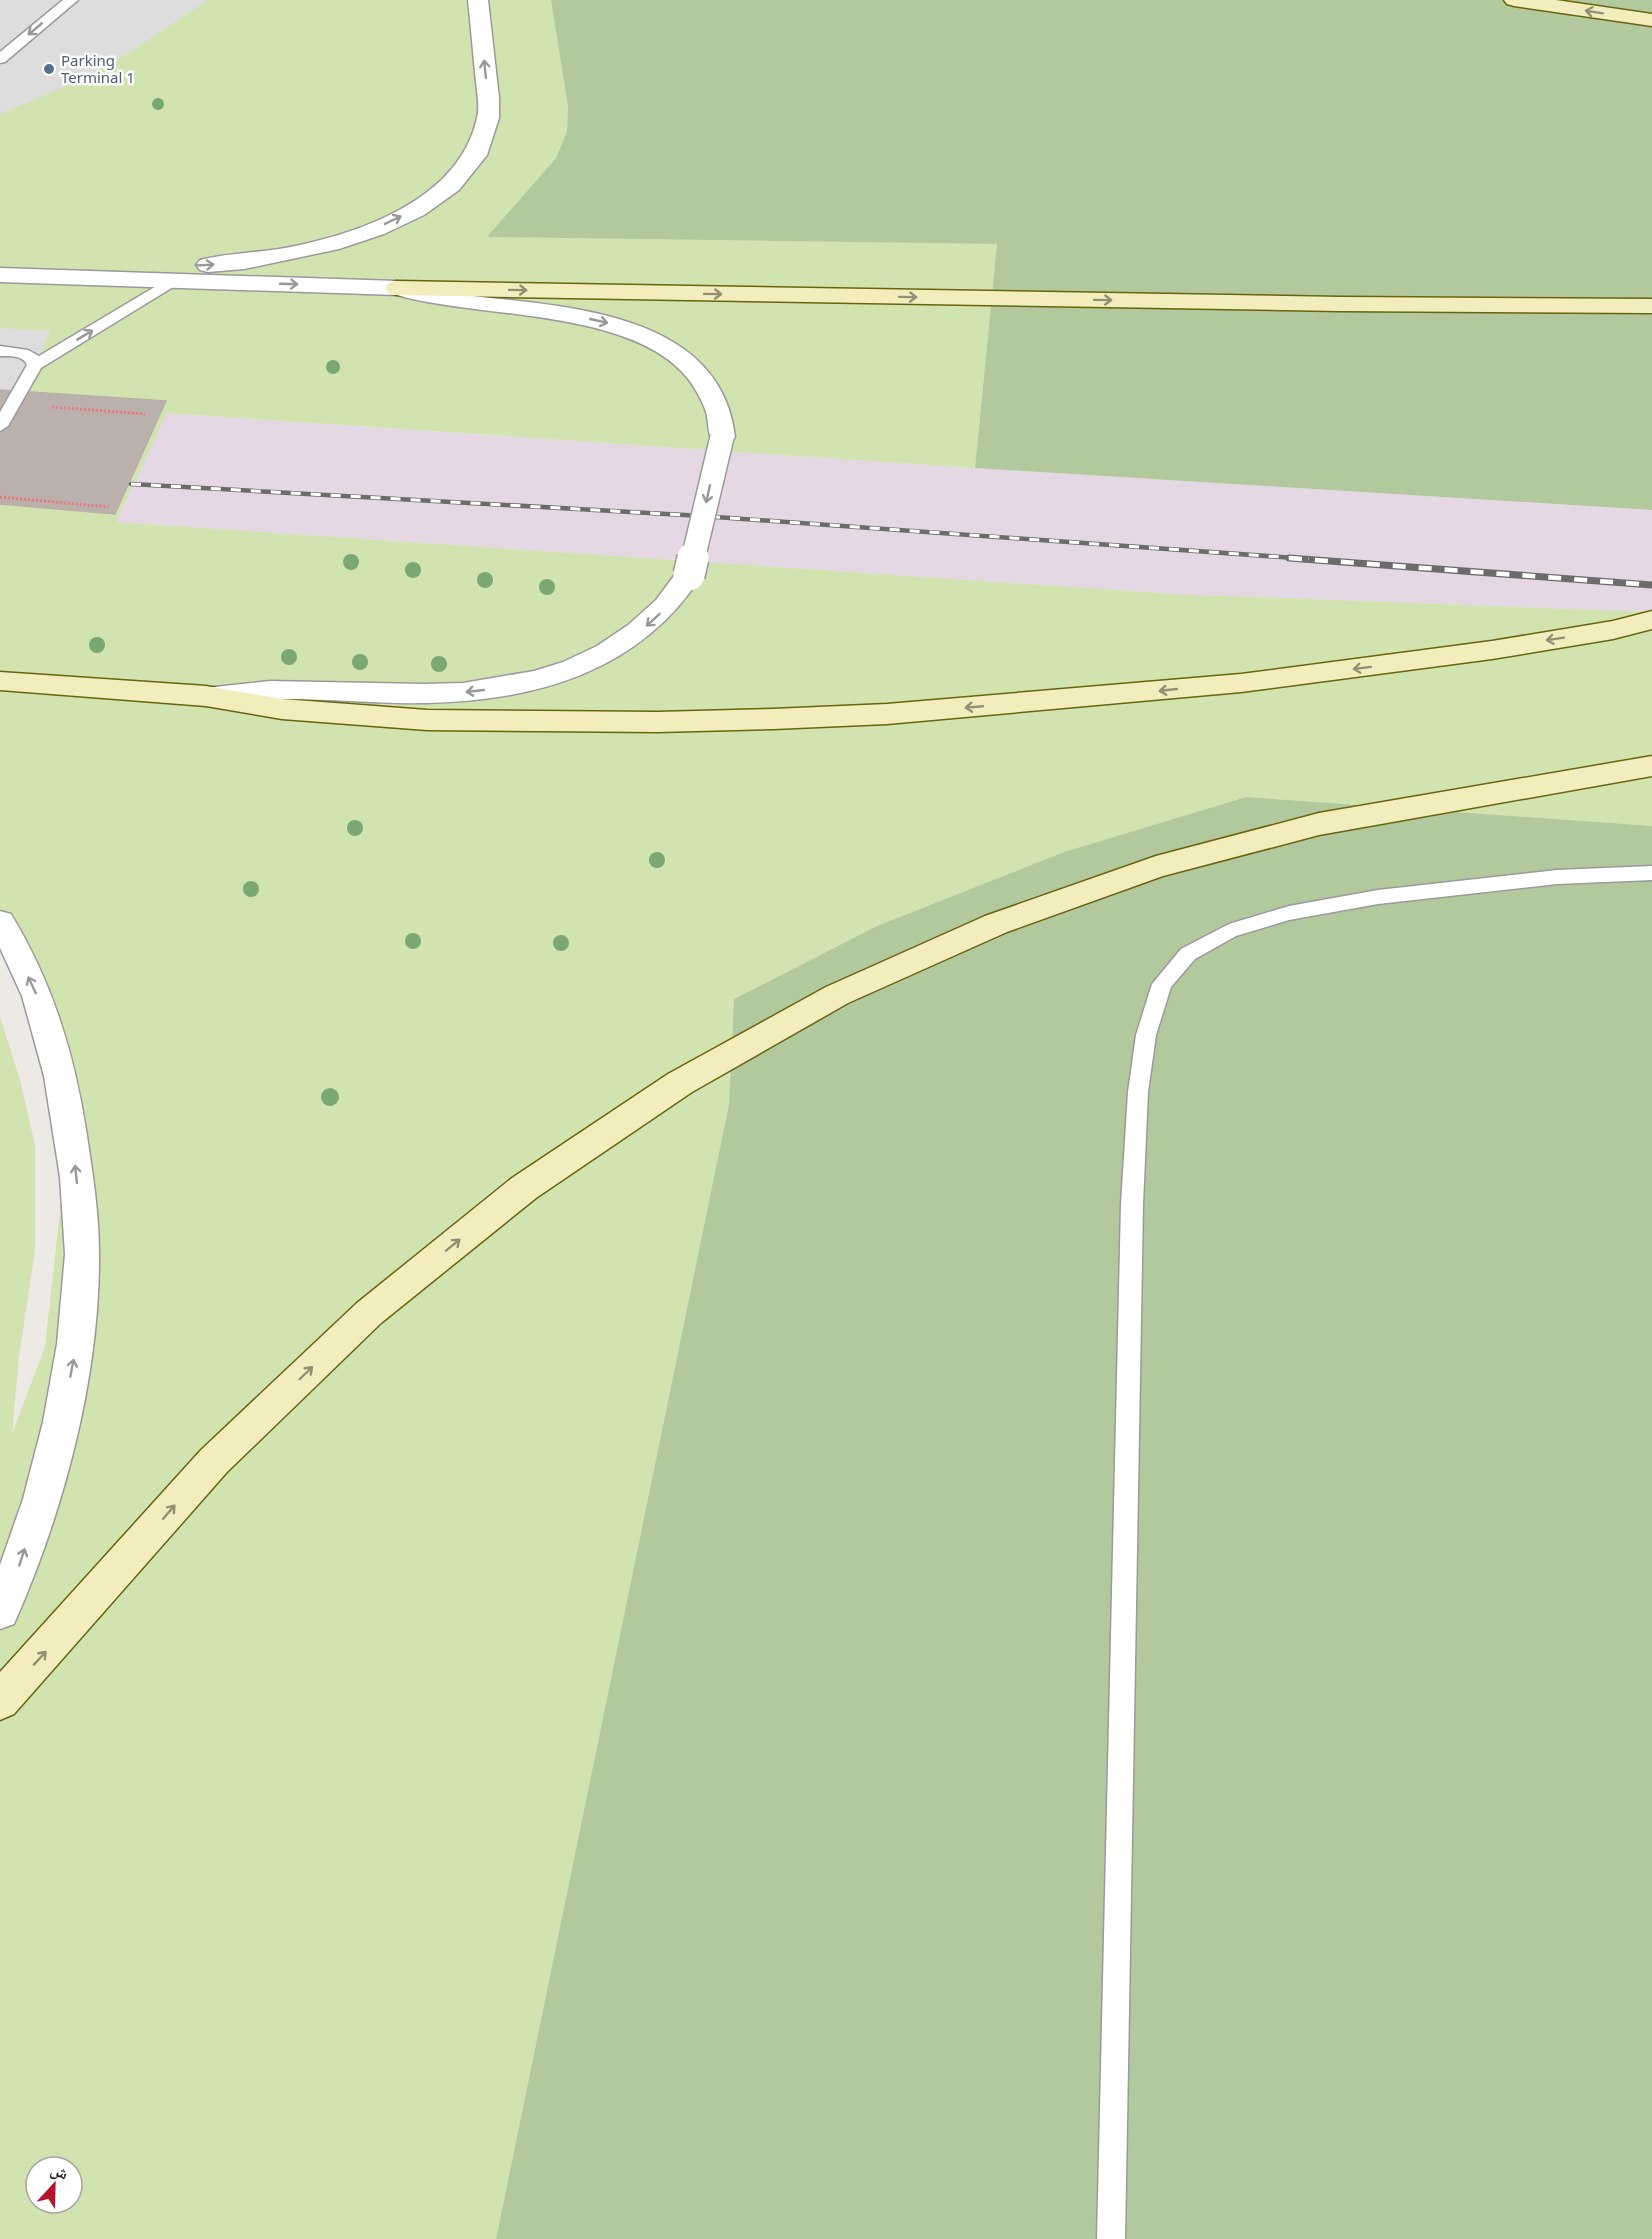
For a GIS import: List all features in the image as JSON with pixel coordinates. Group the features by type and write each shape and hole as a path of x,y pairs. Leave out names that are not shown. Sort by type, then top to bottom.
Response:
{"main road":[{"path":"1514,0 1652,20"},
{"path":"1618,0 1652,4"},
{"path":"397,288 1316,303 1652,306"},
{"path":"0,681 206,696 282,709 427,720 658,722 887,714 1241,682 1492,650 1613,630 1652,620"},
{"path":"0,1701 214,1461 369,1313 524,1188 680,1083 837,995 996,924 1156,867 1319,824 1652,766"}],"street":[{"path":"42,277 125,268 235,263 318,249 386,224 437,196 472,161 482,140 488,118 478,0"},
{"path":"0,275 397,288 435,298 570,315 606,322 639,334 667,350 691,368 708,389 719,412 722,437 689,574 674,599 652,622 624,643 590,662 553,676 522,684 469,692 425,694 271,690 206,696"},
{"path":"0,922 11,939 43,1010 64,1088 77,1175 82,1254 75,1352 54,1458 17,1572 0,1611"}],"lane":[{"path":"0,59 71,0"},
{"path":"0,426 35,365 173,281"},
{"path":"0,351 23,353 32,358 35,365"},
{"path":"1111,2239 1132,1204 1140,1081 1146,1035 1162,984 1188,954 1229,931 1288,914 1378,897 1509,882 1557,877 1652,873"}],"path":[{"path":"45,407 145,414"},
{"path":"0,497 109,507"}],"shaded area":[{"name":"Parking Terminal 1","path":"0,0 208,0 129,53 67,86 0,114"},
{"path":"0,328 51,331 0,437"},
{"path":"166,413 975,468 1652,510 1652,612 1174,594 115,522"}],"green space":[{"path":"0,0 551,0 568,107 567,131 556,158 488,237 997,244 975,468 167,413 116,522 1174,594 1652,612 1652,826 1246,797 1064,852 877,926 734,999 729,1104 496,2239 0,2239 0,1017 20,1080 35,1145 35,1250 19,1357 12,1434 45,1347 65,1166 54,1039 0,920"},
{"path":"551,0 1652,0 1652,510 975,468 997,244 487,237 556,158 567,131 568,107"},
{"path":"1246,797 1652,826 1652,2239 496,2239 729,1104 734,999 877,926 1064,852"}],"building":[{"path":"0,390 166,401 115,514 0,504"}],"railway":[{"path":"131,484 702,516 1309,559"},
{"path":"1289,558 1652,585"}],"place":[{"name":"Parking Terminal 1","path":"49,69"}]}
